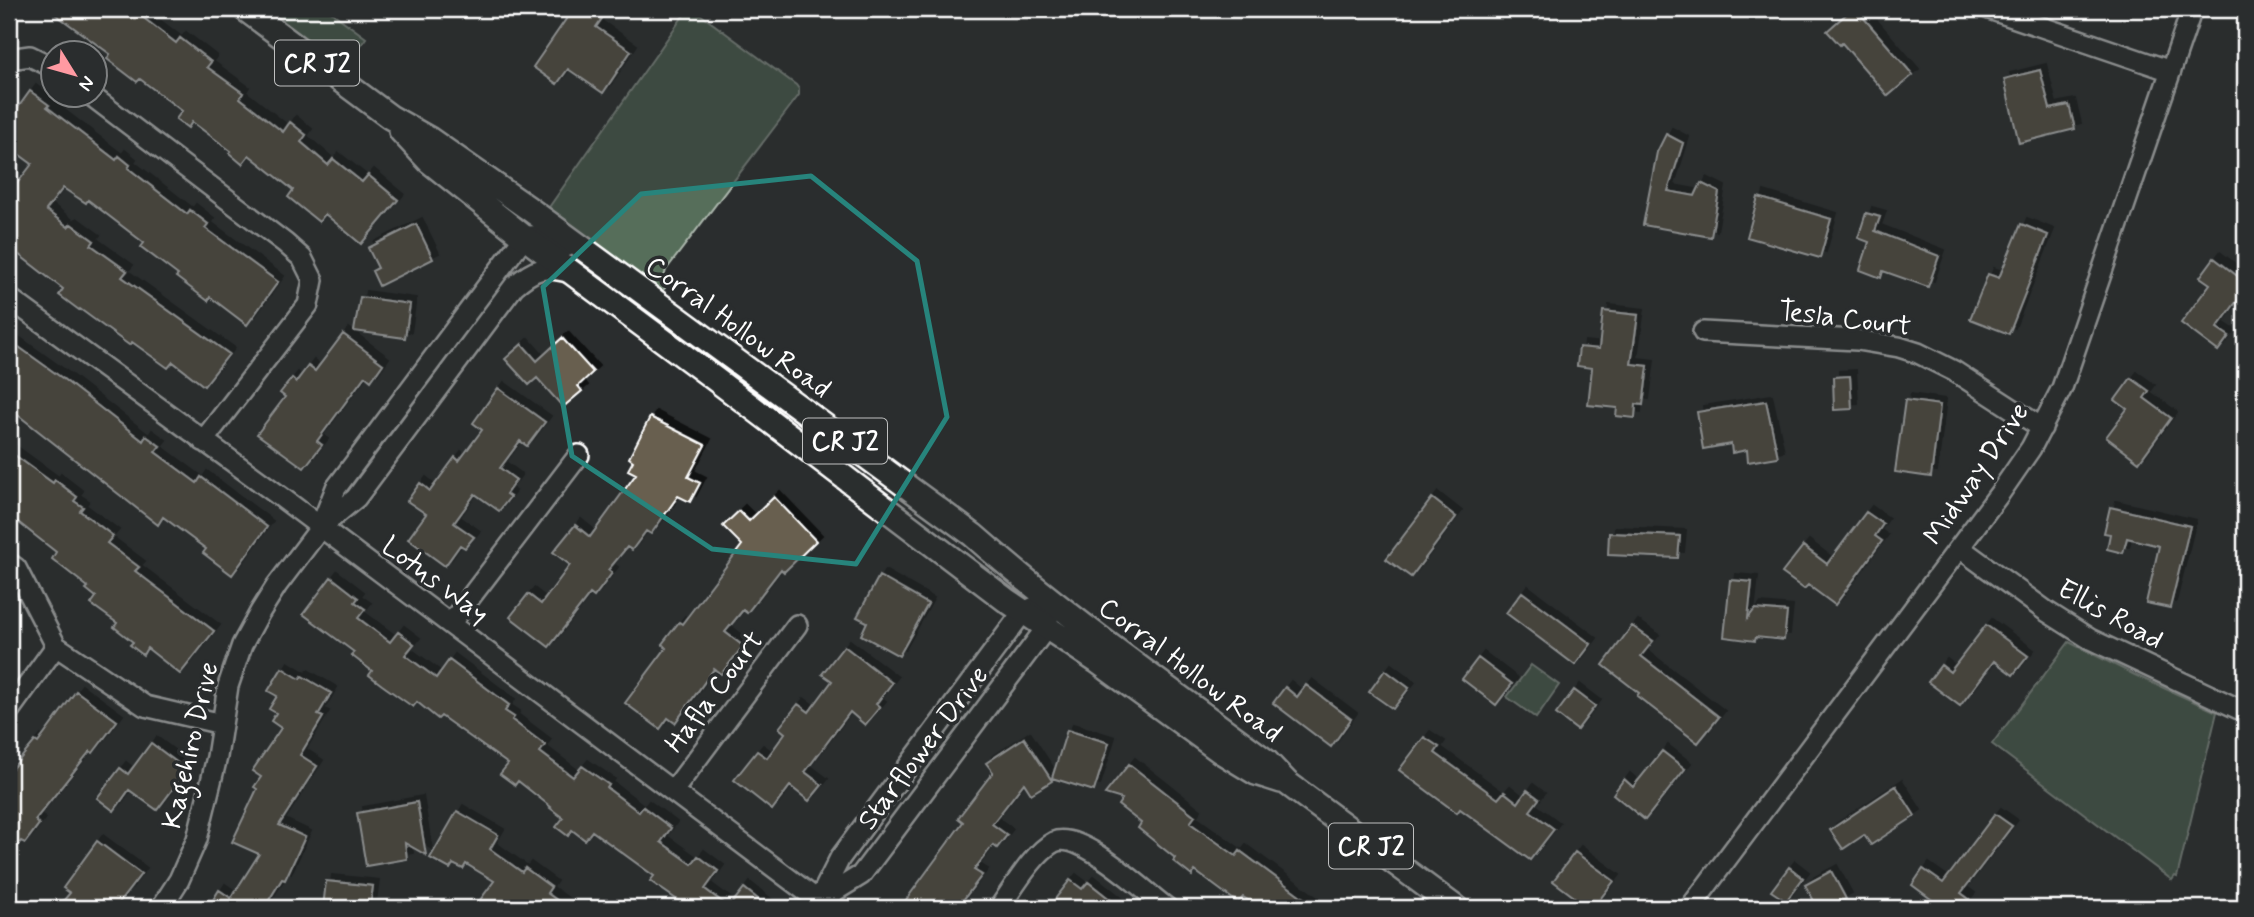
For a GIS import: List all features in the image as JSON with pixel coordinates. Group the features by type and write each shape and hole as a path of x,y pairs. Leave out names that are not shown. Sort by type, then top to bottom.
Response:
{"main road":[{"name":"Corral Hollow Road","path":"245,9 390,117 429,139 528,208 973,535 1051,600 1266,761 1287,783 1456,908"},
{"path":"390,117 429,161 524,237 1023,612 1097,661 1220,751 1256,774 1287,783"}],"street":[{"path":"1989,9 2171,71"},
{"name":"Midway Drive","path":"1690,908 1960,548 2022,462 2042,428 2062,388 2078,344 2192,9"},
{"path":"9,59 30,56 38,60"},
{"path":"107,108 285,243 302,258 313,280 307,305 203,441"},
{"path":"321,527 337,488 524,237 538,234 555,239 705,348 749,370"},
{"path":"321,527 356,498 514,286 530,272 540,269 555,268 575,274"},
{"name":"Lotus Way","path":"9,298 321,527 673,791 820,906"},
{"name":"Tesla Court","path":"1703,332 1857,341 1899,347 1954,371 2042,428"},
{"path":"450,624 579,455"},
{"name":"Kagehiro Drive","path":"161,908 179,880 197,839 217,757 228,686 243,645 277,584 321,527"},
{"name":"Ellis Road","path":"1960,548 2046,611 2090,639 2245,712"},
{"path":"9,563 16,568 56,646 145,706 222,724"},
{"path":"820,906 839,858 1023,612 1051,600"},
{"name":"Starflower Drive","path":"820,906 861,875 1047,627 1051,600"},
{"name":"Hafla Court","path":"673,791 797,625"},
{"path":"9,711 56,646"},
{"path":"999,908 1037,856 1054,842 1065,841 1076,842 1092,850 1167,908"}],"highlighted area":[{"path":"811,176 917,261 947,417 856,564 712,549 572,456 543,287 641,194"}],"green space":[{"path":"263,9 327,9 366,38 344,69"},
{"path":"688,9 693,9 796,85 799,95 666,270 663,281 665,288 658,295 545,213"},
{"path":"2069,642 2217,712 2177,877 2172,880 1992,744"},
{"path":"1531,665 1559,685 1536,718 1507,697"}],"building":[{"path":"48,9 132,9 176,43 180,38 211,62 207,67 243,93 240,98 283,132 290,122 306,135 301,142 328,165 333,159 362,182 368,175 398,200 361,244 325,214 319,222 288,197 293,190 249,155 242,164 229,153 231,151 192,122 188,128 176,119 182,111 140,79 137,82 108,60 108,38 88,38"},
{"path":"573,9 596,9 605,14 596,27 631,51 603,93 568,69 557,84 533,67"},
{"path":"1852,9 1856,9 1913,75 1888,96 1842,43 1840,45 1827,31"},
{"path":"2040,70 2050,109 2069,105 2075,129 2019,143 2004,79"},
{"path":"30,91 38,97 38,108 48,108 116,160 119,156 130,165 128,168 187,214 190,210 208,224 205,228 278,282 247,325 210,297 208,301 176,277 178,275 141,247 144,243 88,200 86,203 63,188 46,210 68,227 71,224 94,241 91,245 127,271 122,277 229,354 204,386 173,362 168,368 132,342 129,345 79,310 59,295 63,289 9,247 9,194 32,164 9,147 9,120"},
{"path":"1666,134 1683,143 1668,191 1695,196 1701,183 1719,192 1711,237 1643,225 1657,152"},
{"path":"1758,197 1831,219 1820,258 1747,237"},
{"path":"1866,213 1880,217 1875,231 1939,256 1928,287 1883,271 1881,278 1860,270 1869,242 1858,238"},
{"path":"416,224 433,259 379,286 372,271 378,268 368,248"},
{"path":"2021,224 2048,235 2009,334 1970,319 1988,274 1999,278"},
{"path":"2214,258 2245,282 2245,290 2217,328 2229,336 2218,351 2181,323 2210,284 2200,277"},
{"path":"360,297 410,304 405,338 354,331"},
{"path":"1603,311 1638,315 1631,364 1648,366 1643,405 1636,404 1635,418 1616,416 1617,408 1588,405 1592,368 1577,366 1579,347 1599,349"},
{"path":"343,334 383,364 371,381 365,376 317,441 322,445 304,468 257,434 285,397 280,393 292,378 296,382 308,366 315,371"},
{"path":"562,338 593,372 578,386 582,391 563,407 537,378 529,385 505,359 522,344 537,361"},
{"path":"9,340 143,441 146,436 160,446 155,452 197,483 201,477 267,527 232,575 203,553 206,549 163,517 158,525 9,408"},
{"path":"1850,376 1852,409 1834,410 1833,377"},
{"path":"2131,378 2149,391 2144,398 2171,418 2139,462 2106,437 2127,409 2115,400"},
{"path":"498,388 545,422 527,446 520,441 500,468 516,480 506,494 510,497 499,511 475,494 454,523 474,537 465,548 460,545 445,566 408,539 426,514 407,501 420,483 430,491 455,457 459,461 482,430 473,423"},
{"path":"1905,400 1940,405 1931,477 1895,472"},
{"path":"1766,401 1778,457 1748,462 1747,450 1732,453 1731,444 1703,449 1697,412"},
{"path":"650,417 705,445 688,477 700,483 690,502 678,496 651,534 646,531 632,550 627,547 608,570 612,573 594,597 590,594 549,647 510,617 528,594 541,604 570,565 553,552 575,525 590,537 636,474 628,470 633,461 629,458"},
{"path":"9,451 77,497 74,501 83,507 80,511 113,536 107,543 139,567 135,571 214,631 180,674 147,648 143,655 130,645 133,642 114,627 117,623 91,604 96,597 86,589 88,587 52,559 56,552 9,515"},
{"path":"774,497 816,541 784,572 781,569 747,613 743,610 725,632 743,646 721,674 714,669 675,723 668,718 660,729 625,703 666,648 662,644 679,622 682,624 742,545 723,526 739,511 749,521"},
{"path":"1432,498 1456,517 1411,577 1386,559"},
{"path":"2110,507 2190,526 2170,608 2146,603 2159,546 2127,538 2123,553 2107,549 2110,534 2104,533"},
{"path":"1866,512 1883,524 1875,536 1882,541 1835,605 1808,585 1804,589 1782,573 1803,546 1827,564"},
{"path":"1609,533 1680,536 1678,558 1608,555"},
{"path":"879,576 928,604 899,656 861,635 867,622 857,617"},
{"path":"331,577 358,598 355,602 365,609 358,618 390,642 398,632 414,644 405,655 436,678 449,660 509,705 505,711 514,717 512,720 545,745 540,752 573,777 582,766 609,785 607,788 639,812 643,807 671,828 661,842 692,864 698,856 718,871 705,889 729,907 744,888 769,908 689,908 650,881 654,876 592,831 585,840 572,830 568,836 556,827 563,818 518,781 515,785 500,774 508,764 441,716 438,719 417,702 413,707 382,685 369,675 372,671 351,655 354,652 303,614"},
{"path":"1730,580 1752,582 1748,618 1755,609 1787,612 1784,640 1756,637 1755,641 1724,637"},
{"path":"1522,592 1591,644 1575,665 1506,613"},
{"path":"1986,625 2028,656 2013,675 1994,661 1960,706 1928,682 1941,665 1950,672"},
{"path":"1632,626 1653,641 1641,656 1719,717 1698,743 1637,696 1639,693 1603,665"},
{"path":"844,646 892,683 876,704 880,707 865,725 850,712 805,772 822,785 809,801 790,786 772,810 734,780 757,751 767,758 785,733 779,728 798,704 809,712 832,681 822,674"},
{"path":"1478,658 1512,684 1496,705 1462,679"},
{"path":"282,668 331,693 318,715 323,717 300,755 317,766 279,825 305,837 285,880 282,879 264,908 208,908 219,890 231,898 259,854 232,842 257,789 254,787 261,777 252,771 281,728 271,721 276,713 269,709 277,696 268,691"},
{"path":"1385,670 1409,688 1393,709 1369,692"},
{"path":"1306,685 1351,719 1331,747 1273,703 1285,687 1297,697"},
{"path":"1574,690 1595,706 1577,730 1556,714"},
{"path":"76,691 117,721 35,820 39,824 25,843 21,841 9,857 9,772 35,741 38,743"},
{"path":"1067,730 1109,743 1094,791 1052,778"},
{"path":"1424,737 1439,747 1435,753 1498,799 1504,792 1518,803 1527,790 1539,799 1530,811 1554,829 1530,860 1460,809 1457,813 1399,770"},
{"path":"1024,738 1052,781 1031,794 1024,783 992,824 1007,835 997,848 993,845 974,870 982,875 957,908 900,908 963,822 958,818 993,772 986,763"},
{"path":"151,743 187,770 157,810 129,790 114,811 97,798 120,768 128,774"},
{"path":"1662,751 1685,769 1645,820 1613,794 1624,779 1633,787"},
{"path":"1129,764 1195,816 1190,823 1236,856 1240,851 1317,908 1261,908 1243,897 1238,903 1195,871 1192,876 1173,861 1175,858 1138,828 1141,823 1118,805 1122,799 1105,794"},
{"path":"1896,786 1915,816 1871,845 1864,835 1843,849 1830,830"},
{"path":"417,802 426,855 405,843 407,859 366,866 357,813"},
{"path":"457,811 498,835 490,849 522,872 525,868 551,887 547,893 568,908 515,908 505,901 499,908 490,908 480,900 494,881 466,864 463,869 453,864 450,869 430,858"},
{"path":"1995,814 2012,826 1961,893 1969,899 1961,908 1943,908 1912,885 1923,869 1943,883"},
{"path":"97,841 141,874 115,908 57,908 70,893 63,888"},
{"path":"1575,852 1614,881 1593,908 1589,908 1553,881"},
{"path":"1789,867 1803,878 1786,901 1771,891"},
{"path":"1831,871 1846,899 1829,908 1818,908 1805,885"},
{"path":"1070,880 1082,889 1088,882 1121,908 1048,908"},
{"path":"326,881 373,886 370,908 323,908"}]}
